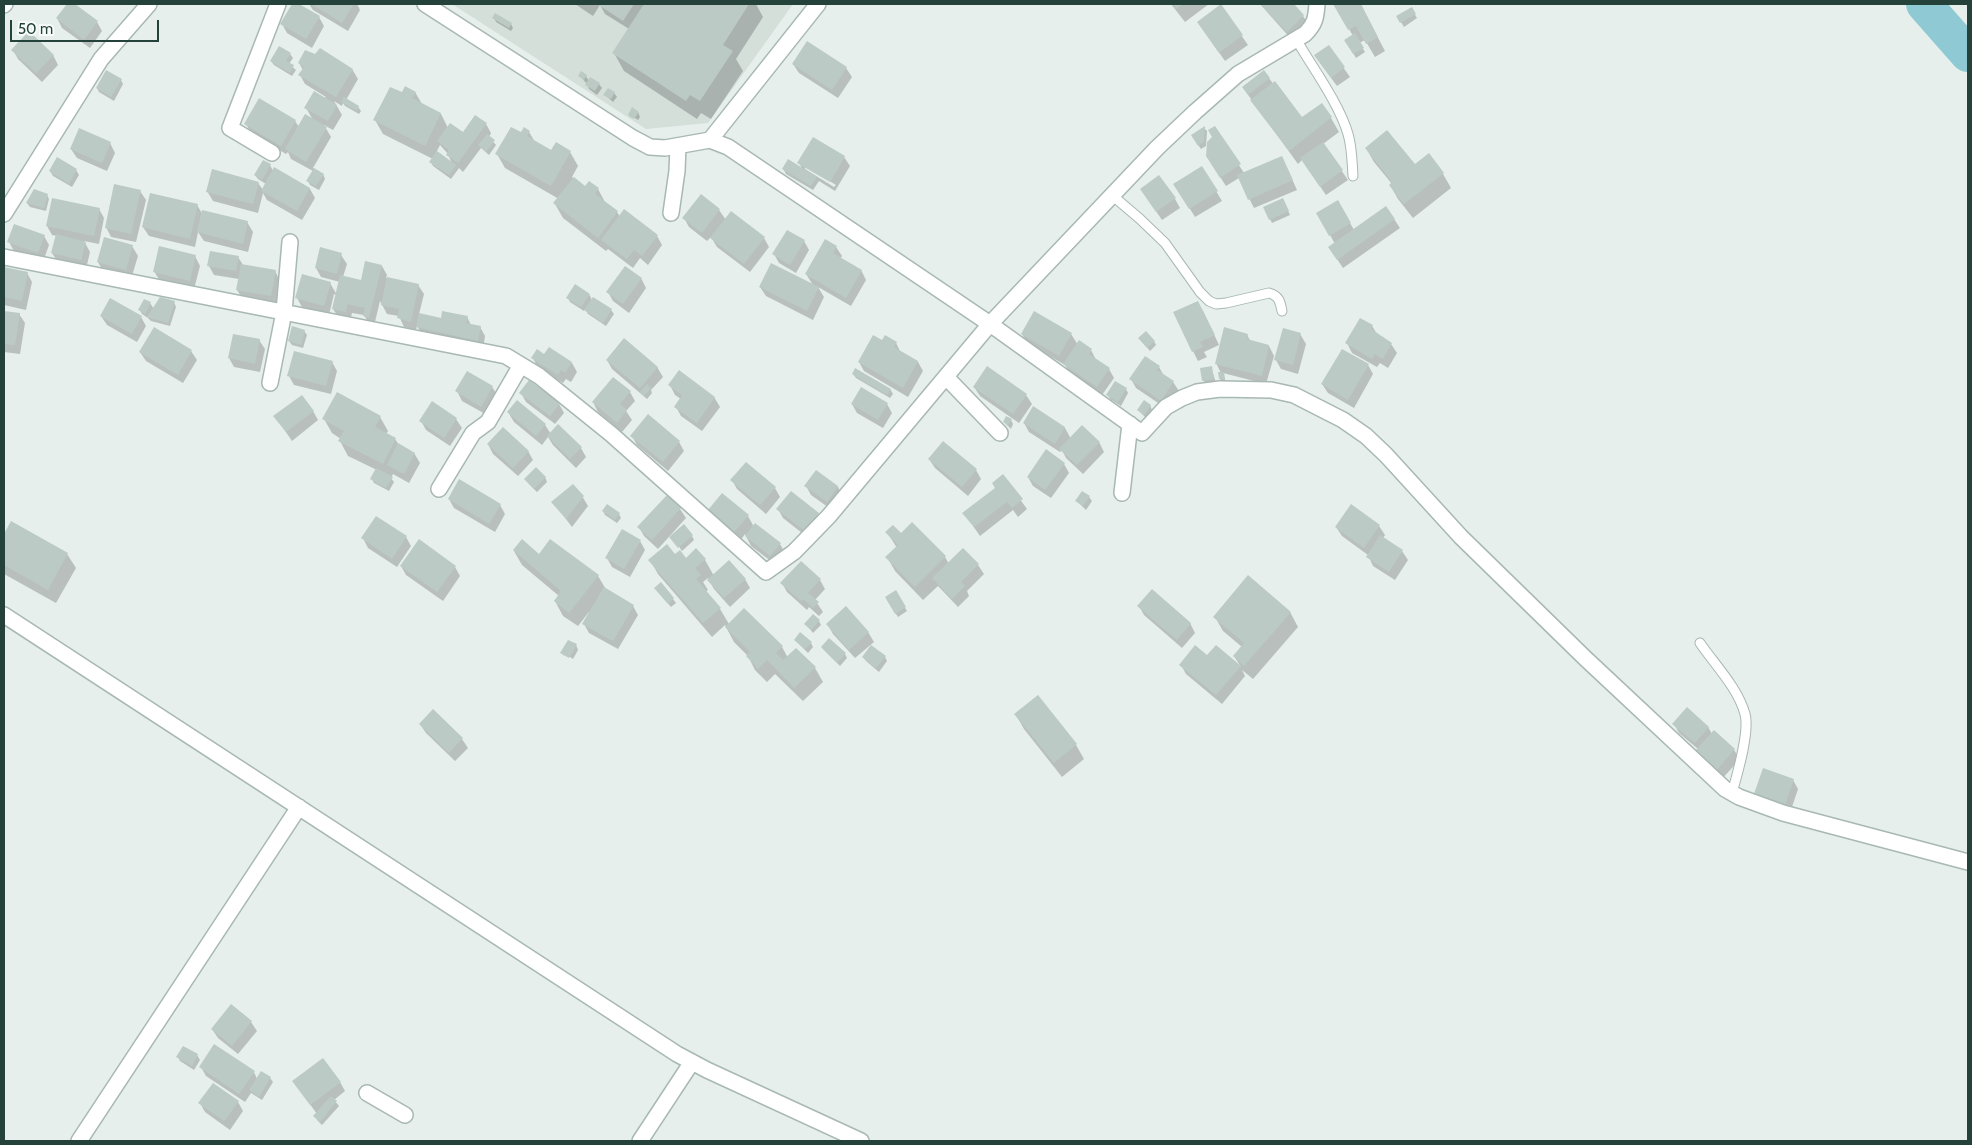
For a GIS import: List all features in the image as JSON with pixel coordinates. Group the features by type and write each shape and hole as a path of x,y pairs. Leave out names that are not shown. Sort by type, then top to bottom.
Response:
{"street":[{"path":"4,214 101,59 149,4"},
{"path":"272,153 230,128 278,4"},
{"path":"425,4 633,138 650,147 665,148 710,140 728,147 990,324 1142,433 1166,407 1198,392 1220,389 1271,390 1294,395 1343,420 1366,436 1386,454 1461,537 1504,580 1704,771 1732,793 1782,812 1968,862"},
{"path":"710,140 818,4"},
{"path":"4,257 506,356 540,376 610,434 766,572 794,552 829,516 990,324 1157,148 1238,74 1305,34 1313,26 1316,18 1317,4"},
{"path":"671,213 677,171 678,146"},
{"path":"270,383 284,312 290,242"},
{"path":"439,489 473,433 488,422 521,364"},
{"path":"946,377 1000,433"},
{"path":"1122,493 1130,424"},
{"path":"4,615 692,1062 861,1141"},
{"path":"79,1141 299,807"},
{"path":"640,1141 692,1062"},
{"path":"367,1093 405,1116"}],"lane":[{"path":"1296,39 1332,99 1348,132 1352,149 1354,176"},
{"path":"1113,196 1165,243 1200,292 1209,301 1216,304 1226,303 1269,294 1276,296 1280,301 1282,311"},
{"path":"1700,643 1736,694 1746,715 1746,729 1732,793"}],"shaded area":[{"path":"452,4 793,4 708,123 646,129"}],"building":[{"path":"67,4 75,4 98,21 84,40 56,18"},
{"path":"292,4 299,4 320,16 306,39 280,24"},
{"path":"311,4 354,4 342,23"},
{"path":"597,4 634,4 623,21"},
{"path":"644,4 749,4 723,45 733,51 700,101 690,95 686,101 612,53"},
{"path":"1172,4 1183,4 1176,9"},
{"path":"1221,4 1243,35 1219,53 1197,22"},
{"path":"1260,4 1294,4 1304,15 1287,32"},
{"path":"1333,4 1361,4 1378,37 1366,44 1356,26 1348,30"},
{"path":"1412,7 1416,14 1400,23 1396,16"},
{"path":"495,13 512,23 509,28 492,18"},
{"path":"29,31 54,55 36,73 11,50"},
{"path":"1355,33 1364,48 1353,54 1344,40"},
{"path":"807,41 847,67 832,90 792,64"},
{"path":"1329,45 1345,67 1331,78 1314,55"},
{"path":"279,46 291,53 286,61 294,65 290,73 270,61"},
{"path":"320,48 353,69 336,97 298,75 304,67 298,63 305,50 315,54"},
{"path":"106,70 122,79 111,97 96,88"},
{"path":"1264,70 1270,78 1248,95 1242,87"},
{"path":"581,71 587,75 584,80 578,76"},
{"path":"590,77 600,83 595,91 585,85"},
{"path":"1275,81 1302,117 1322,103 1332,117 1289,151 1250,100"},
{"path":"405,86 416,92 412,98 441,113 425,146 373,120 390,87 402,92"},
{"path":"608,88 615,92 611,99 603,95"},
{"path":"314,91 337,105 328,121 304,108"},
{"path":"344,97 359,106 357,111 341,102"},
{"path":"259,98 296,120 281,146 244,124"},
{"path":"632,107 639,112 634,119 628,115"},
{"path":"305,114 327,127 306,162 285,149"},
{"path":"475,115 487,123 458,163 446,155 449,150 437,141 450,123 463,132"},
{"path":"1205,126 1204,142 1198,146 1191,135"},
{"path":"1215,126 1241,164 1220,178 1206,156 1207,142 1212,137 1208,130"},
{"path":"511,127 521,132 524,127 530,131 527,136 551,150 556,142 571,151 551,186 495,154"},
{"path":"79,128 111,142 102,163 70,149"},
{"path":"1387,130 1415,164 1429,153 1444,173 1404,204 1389,185 1392,182 1365,148"},
{"path":"487,134 495,140 486,152 478,145"},
{"path":"813,137 845,156 830,182 797,163"},
{"path":"1323,142 1343,170 1320,187 1300,158"},
{"path":"437,151 456,165 449,175 429,162"},
{"path":"1282,156 1293,180 1248,200 1237,175"},
{"path":"57,157 77,169 69,184 49,171"},
{"path":"788,159 817,177 811,186 782,169"},
{"path":"263,160 271,164 262,180 254,175"},
{"path":"1202,166 1218,191 1189,209 1173,184"},
{"path":"274,167 310,188 297,211 261,191"},
{"path":"314,168 324,174 316,186 306,181"},
{"path":"212,169 259,182 253,204 206,192"},
{"path":"1159,175 1176,198 1156,212 1140,189"},
{"path":"574,177 585,186 589,181 599,188 595,194 618,211 598,238 553,203"},
{"path":"114,184 141,190 131,234 105,228"},
{"path":"34,189 48,194 44,208 26,203"},
{"path":"150,193 198,204 190,239 142,227"},
{"path":"701,194 720,209 702,233 682,218"},
{"path":"52,198 100,208 94,236 46,226"},
{"path":"1283,198 1289,211 1269,220 1263,207"},
{"path":"1338,200 1351,223 1329,236 1316,213"},
{"path":"1386,206 1395,219 1337,260 1328,247"},
{"path":"624,209 658,235 642,256 634,250 627,259 601,240"},
{"path":"202,210 248,221 243,244 197,232"},
{"path":"731,211 765,237 744,264 710,238"},
{"path":"14,224 45,235 38,253 7,242"},
{"path":"787,230 805,240 790,265 772,254"},
{"path":"56,234 86,242 81,260 51,253"},
{"path":"104,237 133,245 126,270 97,262"},
{"path":"825,239 837,246 833,253 862,270 846,298 805,274"},
{"path":"159,246 196,255 190,281 153,272"},
{"path":"320,247 342,253 337,274 315,268"},
{"path":"210,251 239,256 236,271 207,266"},
{"path":"365,261 382,265 369,318 363,316 365,308 347,304 346,312 332,309 340,275 361,280"},
{"path":"771,263 819,287 807,311 759,287"},
{"path":"241,264 276,270 271,296 236,290"},
{"path":"625,266 642,278 623,304 606,292"},
{"path":"4,267 28,272 22,301 4,297"},
{"path":"302,274 331,282 324,306 295,298"},
{"path":"387,277 419,284 411,322 397,318 399,309 381,305"},
{"path":"575,284 590,294 581,307 566,298"},
{"path":"160,297 175,301 168,323 147,317"},
{"path":"593,297 612,309 603,323 584,310"},
{"path":"110,298 142,316 132,334 100,316"},
{"path":"144,299 151,302 145,314 138,310"},
{"path":"1198,301 1215,335 1200,342 1203,347 1192,352 1173,312"},
{"path":"4,311 20,313 15,345 4,344"},
{"path":"442,311 468,316 466,323 481,326 478,341 416,327 419,313 441,318"},
{"path":"1034,311 1072,333 1059,356 1021,334"},
{"path":"1360,318 1373,325 1371,329 1392,343 1383,359 1375,354 1372,359 1345,343"},
{"path":"292,326 305,330 301,345 288,341"},
{"path":"154,327 192,350 178,375 139,352"},
{"path":"1224,327 1248,334 1247,339 1269,345 1262,376 1215,364"},
{"path":"1283,328 1301,333 1293,365 1274,360"},
{"path":"1146,331 1155,341 1147,348 1138,338"},
{"path":"233,334 260,339 255,364 228,358"},
{"path":"873,335 882,340 885,335 897,342 894,347 918,361 903,388 858,362"},
{"path":"624,338 658,367 640,388 606,360"},
{"path":"1079,340 1092,349 1089,354 1110,368 1097,387 1063,364"},
{"path":"549,347 572,362 565,373 561,370 558,375 531,358 537,349 544,354"},
{"path":"1342,349 1369,364 1348,400 1321,384"},
{"path":"294,351 333,361 326,386 287,376"},
{"path":"1145,356 1160,366 1157,370 1174,381 1161,401 1129,379"},
{"path":"987,366 1027,394 1013,414 973,387"},
{"path":"1212,366 1214,379 1202,381 1200,368"},
{"path":"855,368 891,389 887,395 852,374"},
{"path":"679,370 715,397 697,423 674,407 682,395 668,385"},
{"path":"467,371 493,386 481,407 455,391"},
{"path":"1218,372 1224,372 1225,379 1219,379"},
{"path":"613,377 631,391 620,404 627,410 617,423 592,402"},
{"path":"529,380 560,403 550,416 519,393"},
{"path":"1115,381 1127,388 1118,402 1106,395"},
{"path":"647,384 651,388 644,396 640,392"},
{"path":"861,387 888,403 878,420 851,404"},
{"path":"337,392 381,416 375,427 396,438 383,464 338,441 344,431 322,419"},
{"path":"302,395 314,411 286,432 273,416"},
{"path":"517,400 546,424 536,436 507,412"},
{"path":"1144,400 1151,405 1144,415 1137,410"},
{"path":"432,401 457,418 444,438 419,421"},
{"path":"1033,406 1065,427 1055,444 1023,423"},
{"path":"648,414 680,441 663,462 630,436"},
{"path":"1006,416 1012,419 1008,425 1003,422"},
{"path":"558,424 582,447 570,459 547,436"},
{"path":"1082,425 1100,442 1077,465 1059,449"},
{"path":"503,427 529,451 513,468 487,444"},
{"path":"943,441 977,469 962,487 928,459"},
{"path":"398,443 415,453 404,474 387,465"},
{"path":"1046,449 1065,463 1045,490 1027,477"},
{"path":"746,462 776,487 760,505 730,480"},
{"path":"536,467 546,477 534,489 524,479"},
{"path":"376,468 393,477 386,488 370,479"},
{"path":"816,470 838,486 827,502 804,486"},
{"path":"1003,474 1023,499 1012,508 1007,502 974,527 962,513 995,488 992,483"},
{"path":"459,479 501,504 489,524 448,499"},
{"path":"573,484 584,496 566,519 551,502"},
{"path":"791,491 819,513 805,531 776,509"},
{"path":"1082,491 1090,496 1083,506 1075,501"},
{"path":"722,493 749,515 734,532 708,510"},
{"path":"667,495 681,508 652,540 637,527"},
{"path":"607,504 620,513 615,520 602,511"},
{"path":"1351,504 1380,525 1364,548 1335,527"},
{"path":"376,516 407,536 392,559 361,538"},
{"path":"11,521 68,553 48,590 4,565 4,534"},
{"path":"912,522 946,556 915,587 885,557 898,545 885,532 893,525 901,533"},
{"path":"755,523 781,543 770,556 745,536"},
{"path":"684,524 693,535 678,548 669,537"},
{"path":"622,529 641,540 624,569 605,558"},
{"path":"1380,535 1403,550 1389,572 1366,557"},
{"path":"419,539 456,566 437,592 400,566"},
{"path":"522,539 539,554 550,539 599,575 569,613 554,601 561,591 513,550"},
{"path":"667,544 675,554 680,550 686,558 696,548 706,559 695,568 701,575 696,579 721,608 703,623 648,560"},
{"path":"963,548 979,564 961,582 965,586 952,599 932,578"},
{"path":"729,560 746,579 724,598 707,580"},
{"path":"801,561 821,579 808,593 819,602 813,608 803,599 801,601 780,583"},
{"path":"1248,575 1291,612 1244,666 1233,656 1244,643 1213,617"},
{"path":"661,582 674,598 668,604 654,588"},
{"path":"604,587 634,605 613,641 582,624"},
{"path":"1152,589 1191,623 1177,640 1137,606"},
{"path":"896,590 906,607 895,614 885,597"},
{"path":"846,606 869,632 849,650 826,624"},
{"path":"744,608 783,646 776,653 783,660 796,648 816,667 794,688 767,660 758,669 746,656 750,652 725,627"},
{"path":"813,614 820,620 811,630 804,624"},
{"path":"800,632 812,642 805,649 794,640"},
{"path":"829,638 846,653 837,663 821,647"},
{"path":"568,640 577,644 569,658 560,653"},
{"path":"871,645 886,656 876,668 862,657"},
{"path":"1195,645 1207,655 1216,645 1241,666 1216,695 1179,665"},
{"path":"1038,695 1077,744 1054,763 1014,714"},
{"path":"1687,707 1709,727 1695,743 1672,724"},
{"path":"433,709 463,738 449,753 419,724"},
{"path":"1714,730 1735,749 1715,772 1694,752"},
{"path":"1763,768 1794,779 1785,805 1754,794"},
{"path":"231,1004 252,1021 232,1046 211,1029"},
{"path":"214,1044 255,1071 239,1094 199,1067"},
{"path":"183,1046 198,1054 192,1066 176,1057"},
{"path":"323,1058 341,1082 310,1105 292,1081"},
{"path":"261,1071 271,1077 259,1097 249,1090"},
{"path":"213,1083 239,1101 224,1121 198,1103"},
{"path":"331,1096 337,1101 320,1122 313,1116"}],"waterway":[{"path":"1924,4 1968,54"}]}
